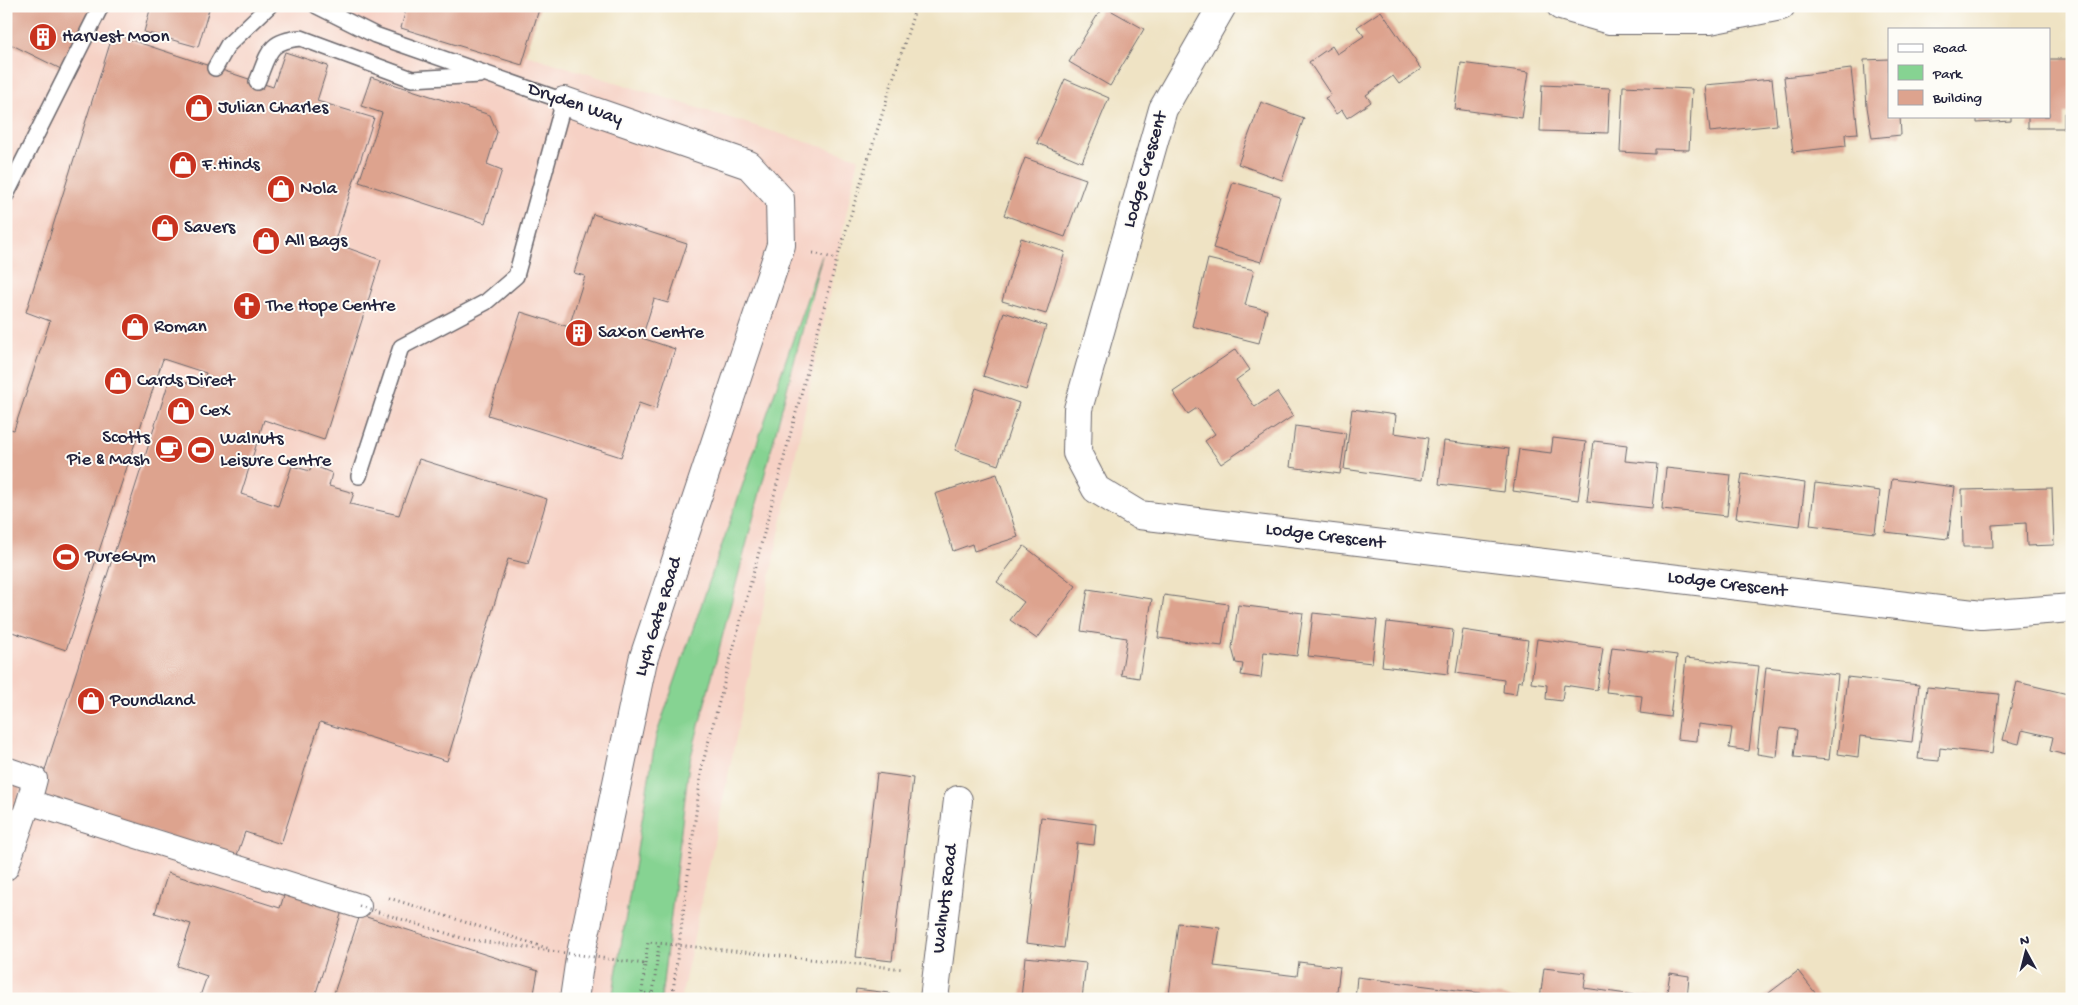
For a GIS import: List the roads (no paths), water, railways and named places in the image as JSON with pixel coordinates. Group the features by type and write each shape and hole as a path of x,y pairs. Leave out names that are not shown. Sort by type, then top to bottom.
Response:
{"street":[{"name":"Lodge Crescent","path":"1222,6 1163,108 1078,409 1077,453 1096,489 1139,515 1982,616 2072,608"},
{"path":"1561,6 1611,13 1710,20 1781,6"},
{"name":"Dryden Way","path":"564,101 749,165 780,199 781,245"},
{"name":"Lych Gate Road","path":"574,999 580,958 643,660 781,245"},
{"path":"6,768 35,779 6,868"},
{"name":"Walnuts Road","path":"936,986 958,800"},
{"path":"28,802 360,902"}],"lane":[{"path":"6,195 101,6"},
{"path":"215,68 228,45 269,6"},
{"name":"Dryden Way","path":"317,6 375,35 564,101"},
{"path":"256,82 271,48 284,39 301,38 412,79 487,74"},
{"path":"360,476 401,347 486,302 516,276 564,101"}],"place":[{"name":"Harvest Moon","path":"43,37"},
{"name":"Julian Charles","path":"199,108"},
{"name":"F.Hinds","path":"183,165"},
{"name":"Nola","path":"281,189"},
{"name":"Savers","path":"165,228"},
{"name":"All Bags","path":"266,241"},
{"name":"The Hope Centre","path":"247,306"},
{"name":"Roman","path":"135,327"},
{"name":"Saxon Centre","path":"579,333"},
{"name":"Cards Direct","path":"118,381"},
{"name":"CeX","path":"181,411"},
{"name":"Scotts Pie & Mash","path":"169,449"},
{"name":"Walnuts Leisure Centre","path":"201,450"},
{"name":"PureGym","path":"66,557"},
{"name":"Poundland","path":"91,701"}]}
